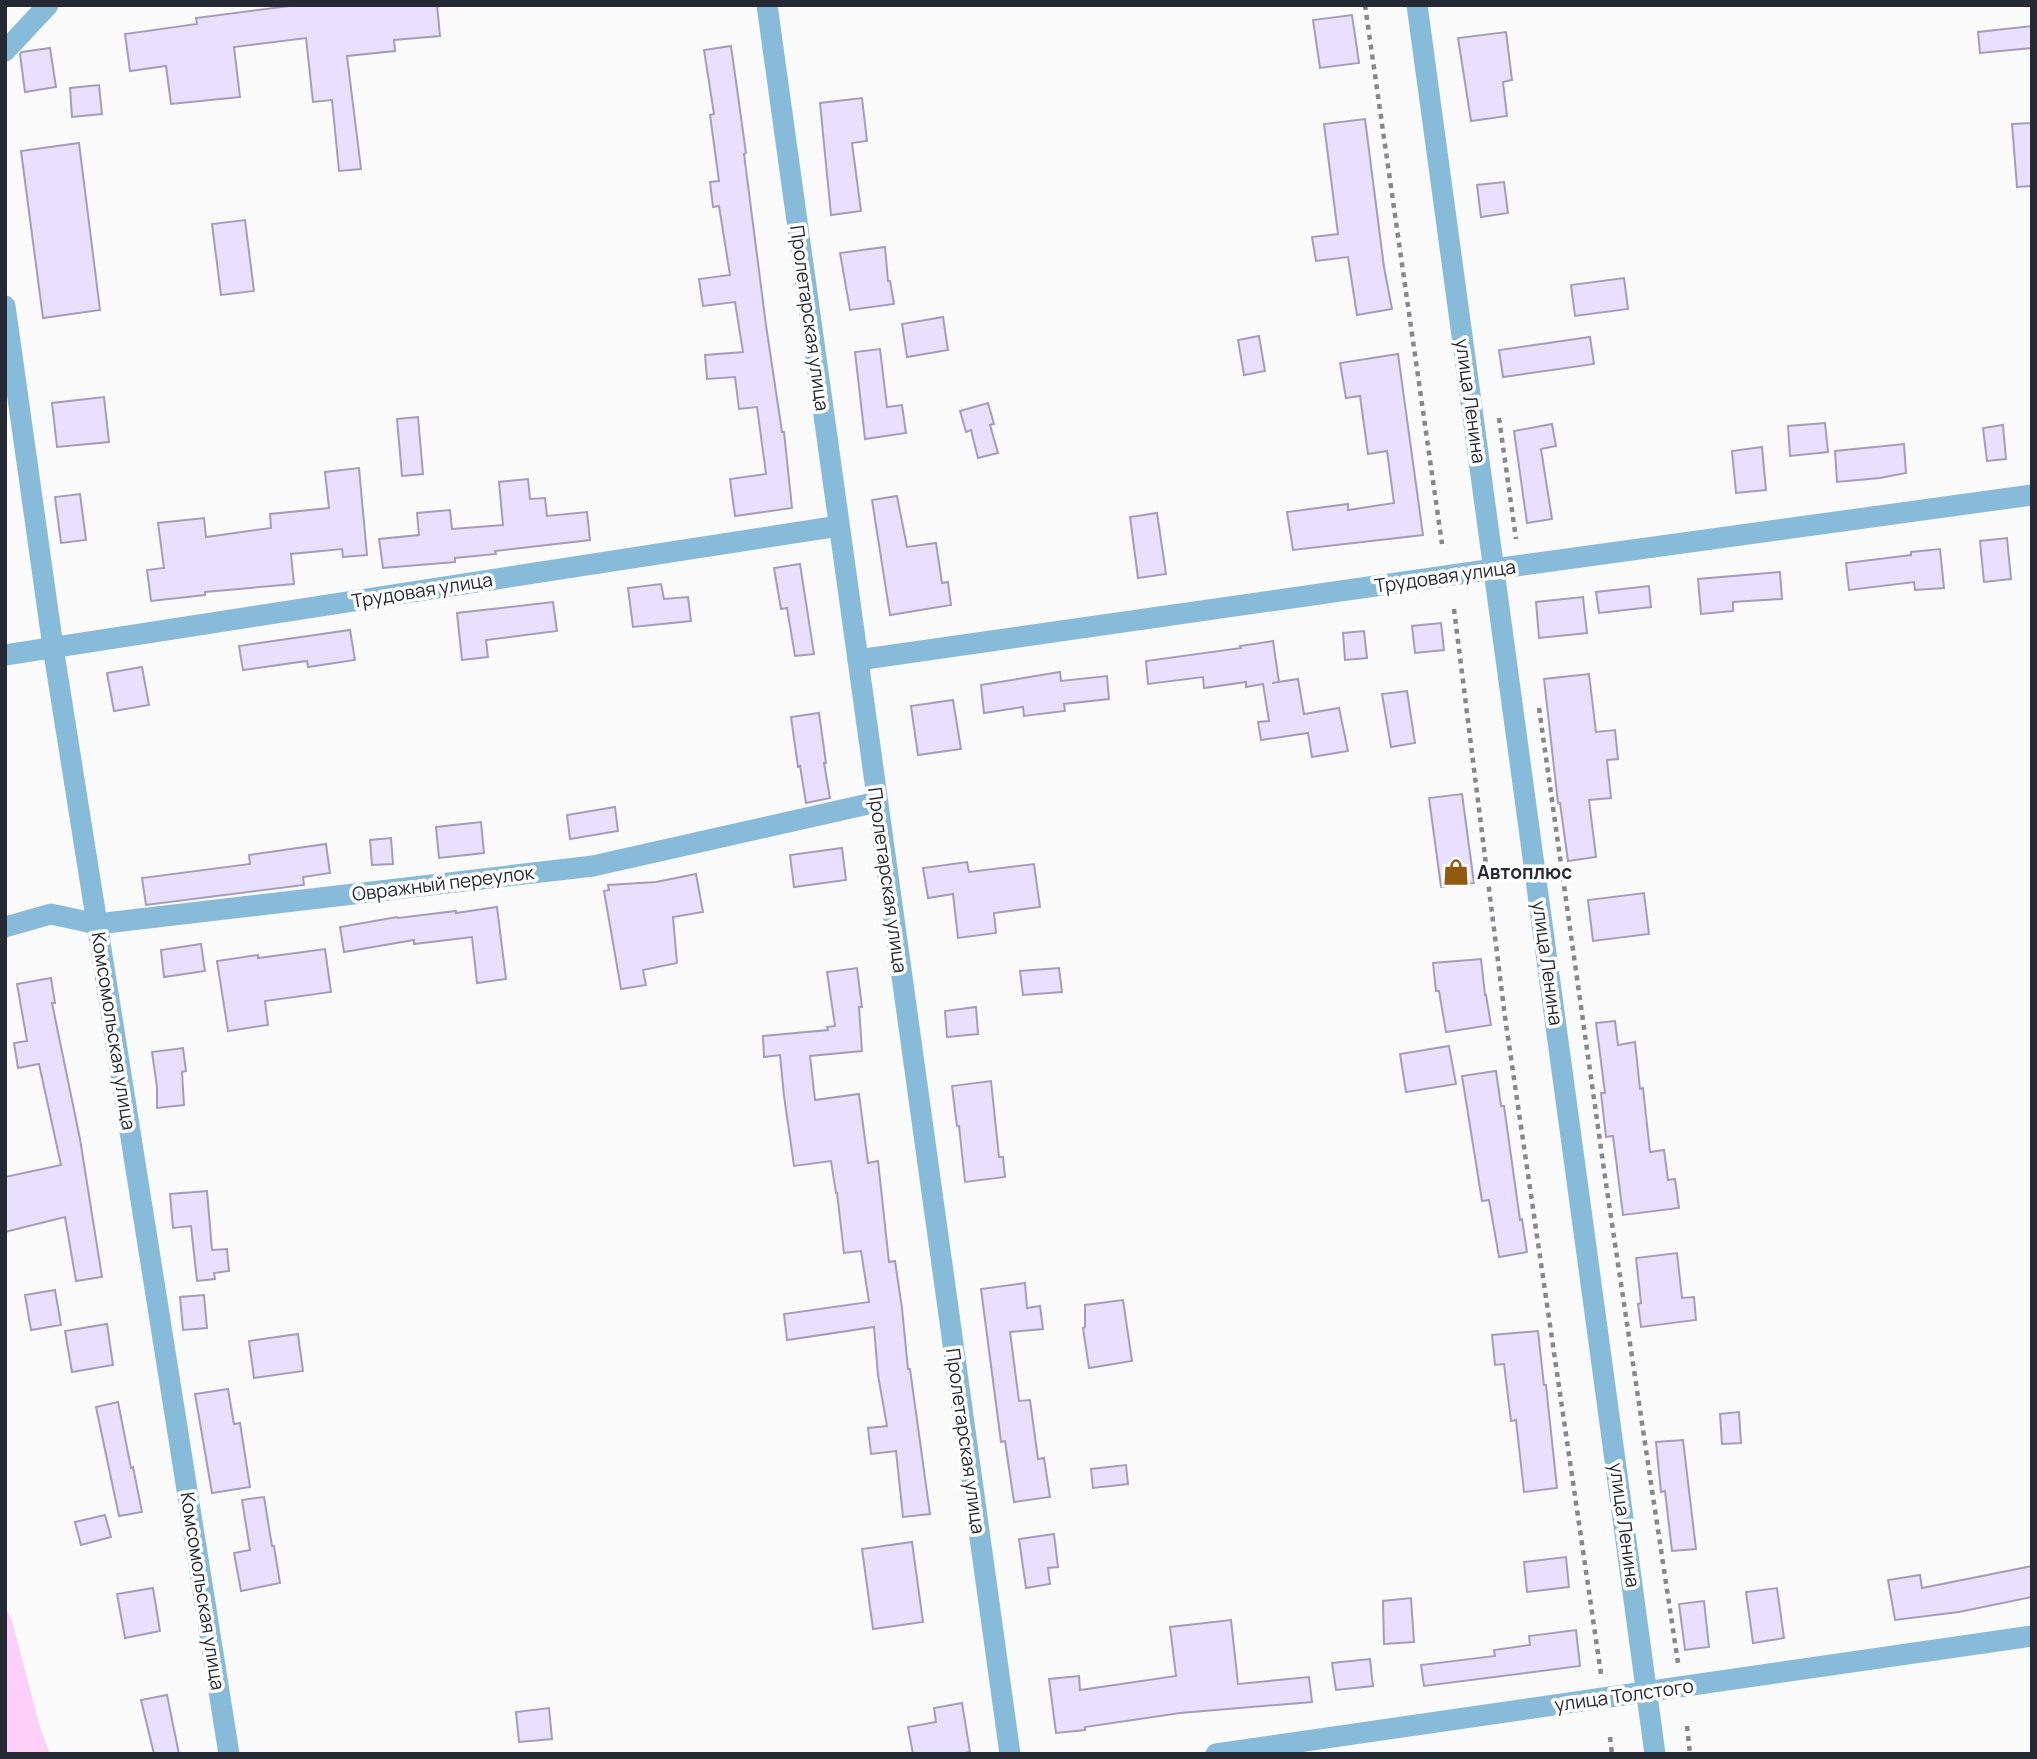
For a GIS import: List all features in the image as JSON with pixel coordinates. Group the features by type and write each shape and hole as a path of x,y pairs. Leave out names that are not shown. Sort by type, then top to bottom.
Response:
{"street":[{"path":"5,51 48,5"},
{"name":"Пролетарская улица","path":"767,5 1010,1754"},
{"name":"улица Ленина","path":"1417,5 1655,1754"},
{"name":"Комсомольская улица","path":"5,306 52,647 229,1754"},
{"name":"Трудовая улица","path":"858,660 2032,495"},
{"name":"Трудовая улица","path":"5,655 839,526"},
{"name":"Овражный переулок","path":"5,927 51,914 97,924 593,866 877,802"},
{"name":"улица Толстого","path":"1216,1754 2032,1636"}],"path":[{"path":"1364,5 1441,544"},
{"path":"1454,609 1505,1017 1601,1674"},
{"path":"1538,707 1678,1663"},
{"path":"1686,1726 1690,1754"},
{"path":"1610,1737 1612,1754"}],"shaded area":[{"path":"5,1606 12,1621 40,1727 50,1754 5,1754"}],"building":[{"path":"297,5 437,5 440,36 394,40 395,51 347,56 361,169 339,171 332,100 313,102 306,38 234,47 240,97 171,104 166,66 130,71 125,34 197,24 196,18"},
{"path":"1352,15 1359,63 1320,68 1313,20"},
{"path":"2032,26 2032,48 1980,53 1978,32"},
{"path":"1506,32 1512,80 1503,82 1507,116 1471,121 1458,38"},
{"path":"731,46 792,508 735,516 730,479 766,474 757,407 739,409 735,377 707,379 705,355 743,352 735,302 703,306 699,279 730,275 719,206 713,207 710,182 719,181 710,115 714,114 704,50"},
{"path":"50,48 56,87 25,92 20,54"},
{"path":"99,85 102,114 72,117 70,88"},
{"path":"862,98 867,141 852,143 861,211 831,215 820,103"},
{"path":"1365,119 1392,309 1357,315 1348,257 1316,261 1312,237 1338,234 1324,124"},
{"path":"2032,123 2032,186 2017,187 2012,124"},
{"path":"79,143 100,310 43,318 21,151"},
{"path":"1504,182 1508,213 1481,217 1477,185"},
{"path":"245,220 254,291 221,295 212,224"},
{"path":"885,247 888,281 894,304 850,310 840,253"},
{"path":"1624,278 1628,309 1575,316 1571,285"},
{"path":"943,317 948,350 907,357 902,324"},
{"path":"1259,336 1265,371 1244,375 1238,340"},
{"path":"1590,337 1594,364 1503,377 1499,350"},
{"path":"880,349 887,407 902,405 906,433 865,439 855,352"},
{"path":"1398,354 1423,535 1293,550 1287,512 1348,504 1348,510 1394,503 1387,451 1368,454 1360,396 1346,398 1340,363"},
{"path":"104,397 109,442 57,447 52,403"},
{"path":"988,403 994,424 990,425 998,453 978,458 971,430 966,432 960,411"},
{"path":"418,417 423,474 402,476 397,419"},
{"path":"1825,423 1828,452 1790,456 1788,426"},
{"path":"1552,424 1556,446 1541,449 1552,519 1527,523 1514,431"},
{"path":"2003,425 2006,459 1987,461 1983,428"},
{"path":"1904,444 1906,473 1837,482 1835,451"},
{"path":"1762,447 1766,490 1736,493 1732,451"},
{"path":"359,468 367,555 343,557 342,549 291,554 294,584 205,592 205,595 151,601 147,570 164,568 158,523 204,518 206,537 271,528 270,514 329,508 325,472"},
{"path":"528,479 530,499 545,498 547,516 587,512 590,540 495,551 496,554 455,558 455,562 383,568 379,539 419,535 417,513 450,510 452,529 503,525 499,482"},
{"path":"80,494 86,540 61,543 55,497"},
{"path":"897,496 907,547 936,543 942,583 948,582 951,605 890,615 872,500"},
{"path":"1157,513 1166,574 1138,578 1130,517"},
{"path":"2007,538 2011,579 1984,582 1980,541"},
{"path":"1940,549 1944,588 1915,590 1914,582 1849,590 1846,563"},
{"path":"800,564 814,654 795,656 787,608 781,609 774,568"},
{"path":"1780,572 1782,599 1733,602 1733,611 1701,614 1698,579"},
{"path":"661,584 664,599 688,597 691,621 633,627 628,588"},
{"path":"1649,586 1651,607 1599,613 1596,592"},
{"path":"1583,597 1587,633 1539,638 1536,602"},
{"path":"553,602 557,631 486,640 488,657 462,660 457,613"},
{"path":"1441,623 1444,650 1415,653 1412,626"},
{"path":"350,630 355,660 308,667 307,661 243,670 239,646"},
{"path":"1364,631 1367,658 1345,660 1343,633"},
{"path":"1273,641 1279,682 1298,679 1304,714 1339,708 1348,751 1312,757 1308,733 1261,740 1258,722 1269,721 1263,684 1246,687 1246,682 1204,688 1203,677 1148,684 1146,661"},
{"path":"142,667 149,705 114,711 107,673"},
{"path":"1060,672 1061,681 1107,676 1109,699 1064,704 1065,711 1024,716 1023,707 984,713 981,685"},
{"path":"1589,674 1596,732 1615,730 1618,759 1607,760 1611,798 1589,800 1596,857 1568,861 1558,803 1544,679"},
{"path":"1407,691 1415,743 1391,747 1382,694"},
{"path":"953,700 961,749 918,755 911,706"},
{"path":"819,713 830,798 806,803 791,717"},
{"path":"1462,794 1474,883 1441,887 1429,798"},
{"path":"615,807 618,831 570,839 567,815"},
{"path":"481,822 484,853 439,858 436,827"},
{"path":"391,838 393,864 372,865 370,840"},
{"path":"326,844 330,873 303,877 304,885 146,905 142,878 250,864 249,855"},
{"path":"842,848 846,880 794,887 790,855"},
{"path":"967,862 969,872 1034,864 1040,907 994,913 996,933 958,938 953,894 928,898 923,868"},
{"path":"696,874 703,912 673,917 677,963 643,970 646,985 621,989 604,891 609,890 608,885 656,882"},
{"path":"1644,893 1649,934 1593,941 1588,900"},
{"path":"497,907 506,979 477,983 472,937 414,944 414,940 344,952 340,927 397,917"},
{"path":"201,944 205,971 164,977 161,950"},
{"path":"325,949 331,992 265,1001 268,1025 228,1031 217,961"},
{"path":"1481,959 1491,1025 1446,1032 1439,991 1436,991 1433,963"},
{"path":"857,968 862,1007 859,1007 862,1051 810,1056 815,1100 859,1094 868,1163 878,1161 889,1262 895,1261 930,1514 903,1517 896,1451 871,1454 868,1428 887,1426 878,1375 874,1327 787,1340 784,1314 869,1302 861,1251 844,1253 831,1161 794,1166 780,1055 764,1057 763,1036 828,1030 827,1027 835,1026 827,972"},
{"path":"1059,968 1062,992 1023,995 1020,971"},
{"path":"51,978 55,1003 52,1003 80,1139 102,1277 76,1281 65,1217 5,1232 5,1177 61,1165 39,1064 18,1068 14,1043 27,1041 17,984"},
{"path":"976,1007 978,1034 947,1037 945,1011"},
{"path":"1615,1021 1618,1045 1635,1042 1650,1152 1664,1150 1668,1180 1675,1179 1679,1208 1623,1215 1613,1136 1606,1137 1601,1093 1605,1093 1596,1023"},
{"path":"1449,1046 1456,1084 1406,1092 1400,1054"},
{"path":"183,1048 186,1071 182,1072 184,1105 157,1108 152,1052"},
{"path":"1496,1071 1527,1252 1499,1257 1489,1200 1482,1201 1462,1076"},
{"path":"991,1081 999,1157 1003,1157 1005,1177 965,1182 952,1086"},
{"path":"207,1191 212,1250 227,1249 229,1271 214,1273 215,1279 197,1281 191,1226 173,1228 170,1194"},
{"path":"1677,1253 1682,1298 1694,1297 1696,1320 1641,1327 1636,1258"},
{"path":"1025,1283 1027,1308 1040,1306 1043,1329 1010,1332 1019,1401 1030,1400 1038,1459 1044,1458 1050,1497 1014,1502 1005,1441 1001,1442 981,1289"},
{"path":"55,1290 61,1325 31,1330 25,1295"},
{"path":"204,1295 207,1328 183,1330 180,1297"},
{"path":"1123,1300 1132,1361 1089,1368 1083,1328 1085,1305"},
{"path":"107,1324 113,1365 72,1372 65,1331"},
{"path":"1538,1331 1557,1488 1524,1492 1516,1420 1511,1421 1504,1364 1495,1365 1492,1335"},
{"path":"298,1334 303,1371 254,1378 249,1341"},
{"path":"228,1389 234,1424 240,1423 250,1487 212,1493 195,1394"},
{"path":"118,1402 142,1512 119,1516 96,1407"},
{"path":"1739,1412 1741,1443 1722,1444 1720,1414"},
{"path":"1683,1440 1696,1549 1672,1551 1665,1491 1661,1492 1656,1442"},
{"path":"1126,1465 1128,1484 1093,1488 1091,1469"},
{"path":"264,1497 280,1583 241,1591 234,1553 250,1550 242,1500"},
{"path":"105,1515 111,1537 81,1545 75,1522"},
{"path":"1054,1534 1058,1567 1048,1568 1050,1584 1026,1588 1019,1539"},
{"path":"912,1542 923,1622 873,1629 862,1549"},
{"path":"1566,1557 1569,1587 1527,1592 1524,1562"},
{"path":"2032,1566 2032,1597 1959,1612 1895,1620 1888,1580 1920,1575 1922,1588"},
{"path":"153,1588 160,1631 125,1638 117,1594"},
{"path":"1777,1588 1784,1638 1753,1643 1746,1592"},
{"path":"1411,1598 1414,1642 1384,1644 1383,1601"},
{"path":"1704,1601 1709,1647 1685,1650 1679,1604"},
{"path":"1231,1620 1238,1684 1309,1677 1312,1702 1180,1713 1056,1733 1049,1679 1079,1676 1080,1690 1176,1676 1170,1627"},
{"path":"1576,1630 1580,1666 1424,1686 1421,1665 1495,1656 1494,1650 1530,1645 1529,1636"},
{"path":"1370,1659 1373,1686 1336,1690 1332,1663"},
{"path":"167,1695 179,1754 154,1754 141,1700"},
{"path":"962,1703 970,1752 913,1754 908,1727 936,1722 934,1708"},
{"path":"549,1708 552,1739 519,1742 516,1712"}],"place":[{"name":"Автоплюс","path":"1456,872"}]}
